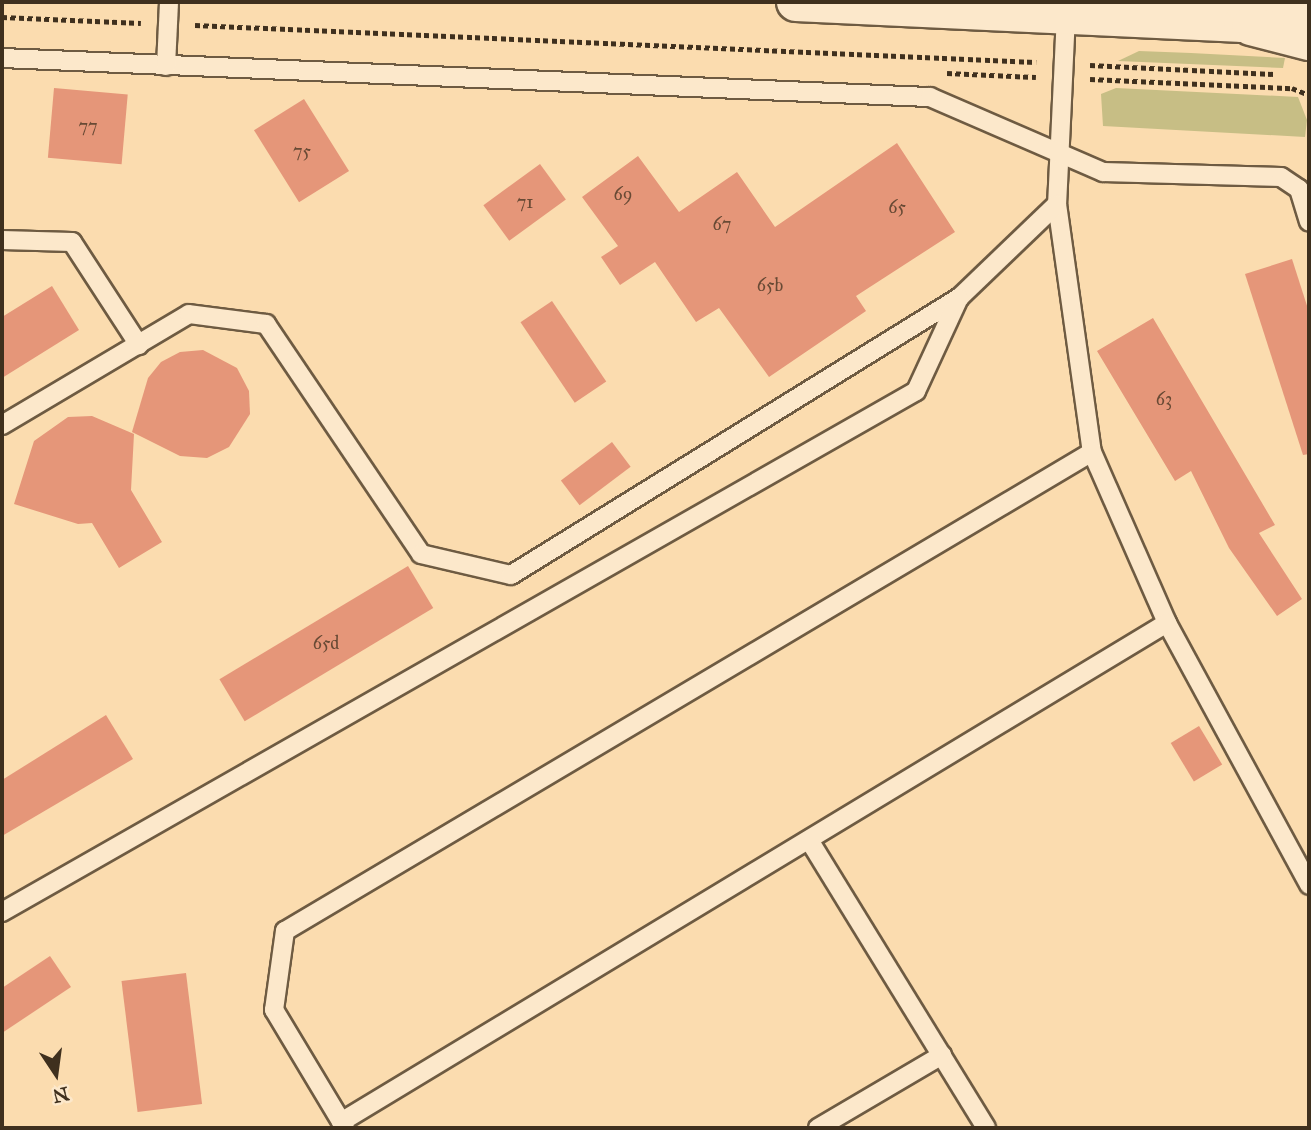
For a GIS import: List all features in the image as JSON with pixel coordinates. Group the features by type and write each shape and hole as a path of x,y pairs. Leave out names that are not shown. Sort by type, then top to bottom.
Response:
{"main road":[{"path":"796,2 1243,23 1309,12"},
{"path":"1243,23 1309,41"}],"lane":[{"path":"166,66 169,2"},
{"path":"1066,15 1061,157 1056,204 1092,452 1167,623 1309,885"},
{"path":"2,58 930,97 1061,157 1103,172 1281,177 1299,189 1309,222"},
{"path":"2,425 189,314 266,324 421,554 512,575 960,297 1056,204"},
{"path":"2,240 72,242 139,345"},
{"path":"2,912 916,391 960,297"},
{"path":"1092,452 285,931 274,1010 343,1125 1167,623"},
{"path":"809,840 986,1128"},
{"path":"818,1128 942,1055"}],"path":[{"path":"2,17 1279,74"}],"shaded area":[{"path":"1139,51 1285,58 1283,68 1118,61"},
{"path":"1116,88 1298,97 1307,120 1305,137 1103,126 1101,94"}],"building":[{"path":"54,88 128,94 122,164 48,158"},
{"path":"304,99 349,171 299,202 254,130"},
{"path":"897,143 955,232 856,296 866,311 769,377 719,308 696,322 655,262 620,285 601,257 618,246 582,197 638,156 679,212 737,172 775,227"},
{"path":"540,164 566,200 509,241 483,205"},
{"path":"1292,259 1309,312 1309,454 1303,455 1245,274"},
{"path":"52,286 79,330 2,378 2,317"},
{"path":"552,301 606,381 575,403 520,322"},
{"path":"1153,318 1275,525 1259,533 1302,599 1277,616 1229,548 1191,471 1175,481 1097,351"},
{"path":"203,350 237,368 249,391 250,414 229,447 207,458 180,456 132,432 148,378 161,362 180,352"},
{"path":"92,416 134,434 131,490 162,542 119,568 92,523 78,524 14,504 34,441 68,417"},
{"path":"612,442 631,467 580,505 561,481"},
{"path":"408,566 433,608 245,721 219,679"},
{"path":"106,715 133,759 2,836 2,780"},
{"path":"1199,726 1222,765 1194,782 1171,743"},
{"path":"50,956 71,987 2,1033 2,988"},
{"path":"186,973 202,1104 138,1112 121,981"}]}
